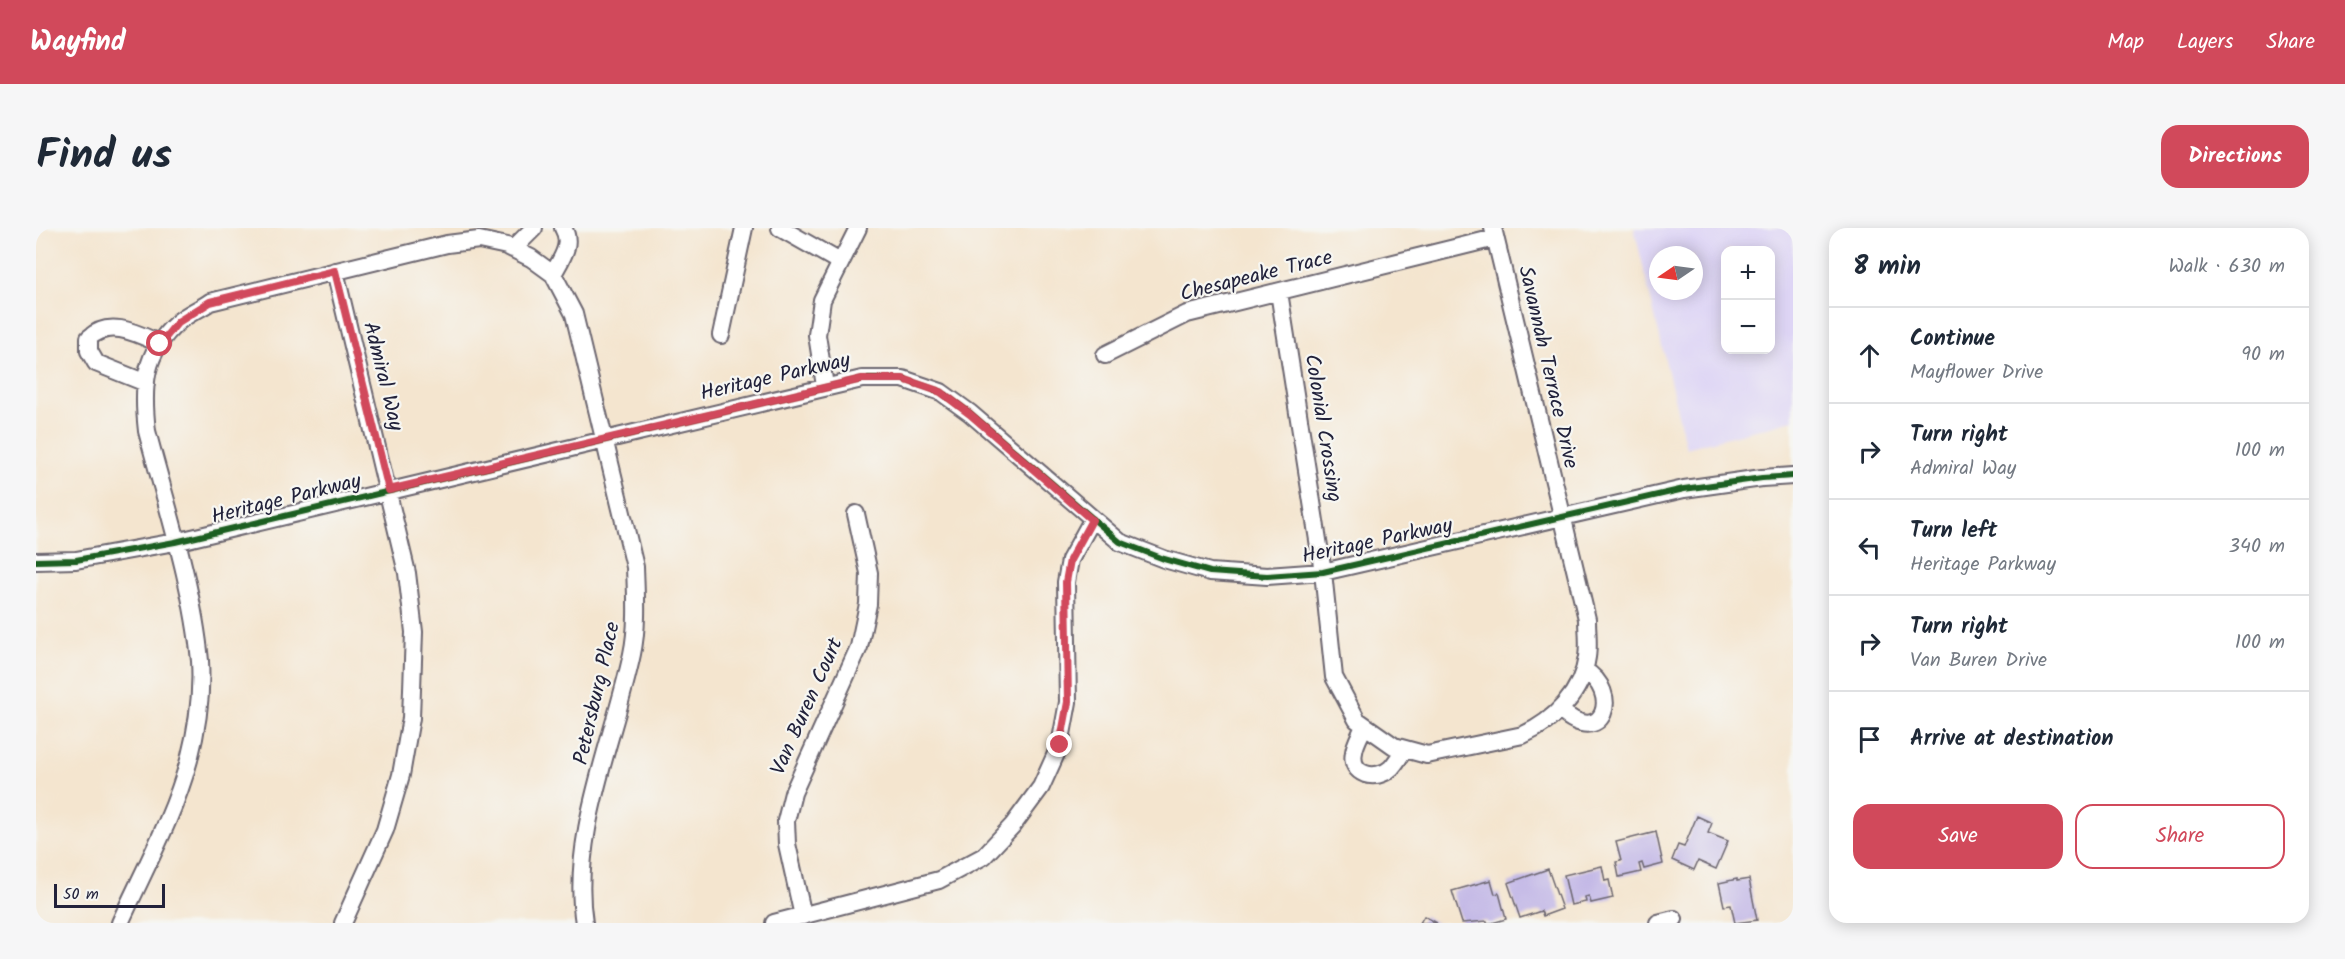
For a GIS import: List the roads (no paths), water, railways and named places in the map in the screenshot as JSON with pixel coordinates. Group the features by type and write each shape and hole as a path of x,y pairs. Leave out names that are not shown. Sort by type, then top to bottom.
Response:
{"street":[{"path":"513,249 534,228"},
{"path":"120,923 174,805 189,760 198,711 200,663 192,608 147,431 144,402 147,369 160,344 178,322 210,302 447,243 479,240 513,249 531,258 553,274 567,248 567,235 563,228"},
{"path":"721,335 744,228"},
{"path":"780,228 840,262"},
{"path":"825,386 818,335 822,300 858,228"},
{"name":"Chesapeake Trace","path":"1105,355 1187,314 1279,292 1494,233"},
{"name":"Savannah Terrace Drive","path":"1364,726 1394,746 1427,755 1523,735 1537,729 1560,710 1575,691 1588,657 1587,619 1494,233"},
{"name":"Admiral Way","path":"335,271 389,490 407,573 414,632 411,718 401,775 385,830 343,923"},
{"name":"Petersburg Place","path":"553,274 574,314 606,439 635,567 637,609 632,652 582,847 581,902 584,923"},
{"name":"Colonial Crossing","path":"1279,292 1323,572 1334,677 1357,720 1364,726"},
{"path":"146,383 96,363 88,351 89,338 98,330 116,328 130,331 160,344"},
{"name":"Heritage Parkway","path":"36,561 76,560 176,542 862,379 903,379 941,392 1120,542 1164,559 1210,572 1267,576 1323,572 1684,489 1793,476"},
{"name":"Van Buren Court","path":"803,916 787,844 786,821 793,794 859,647 868,604 869,573 856,514"},
{"path":"774,923 939,880 984,856 1013,825 1041,787 1060,745 1068,702 1066,582 1070,560 1092,520"},
{"path":"1560,710 1572,721 1583,725 1593,723 1601,717 1606,707 1604,695 1598,682 1584,670"},
{"path":"1364,726 1353,753 1354,766 1361,773 1375,775 1390,769 1405,749"}]}
